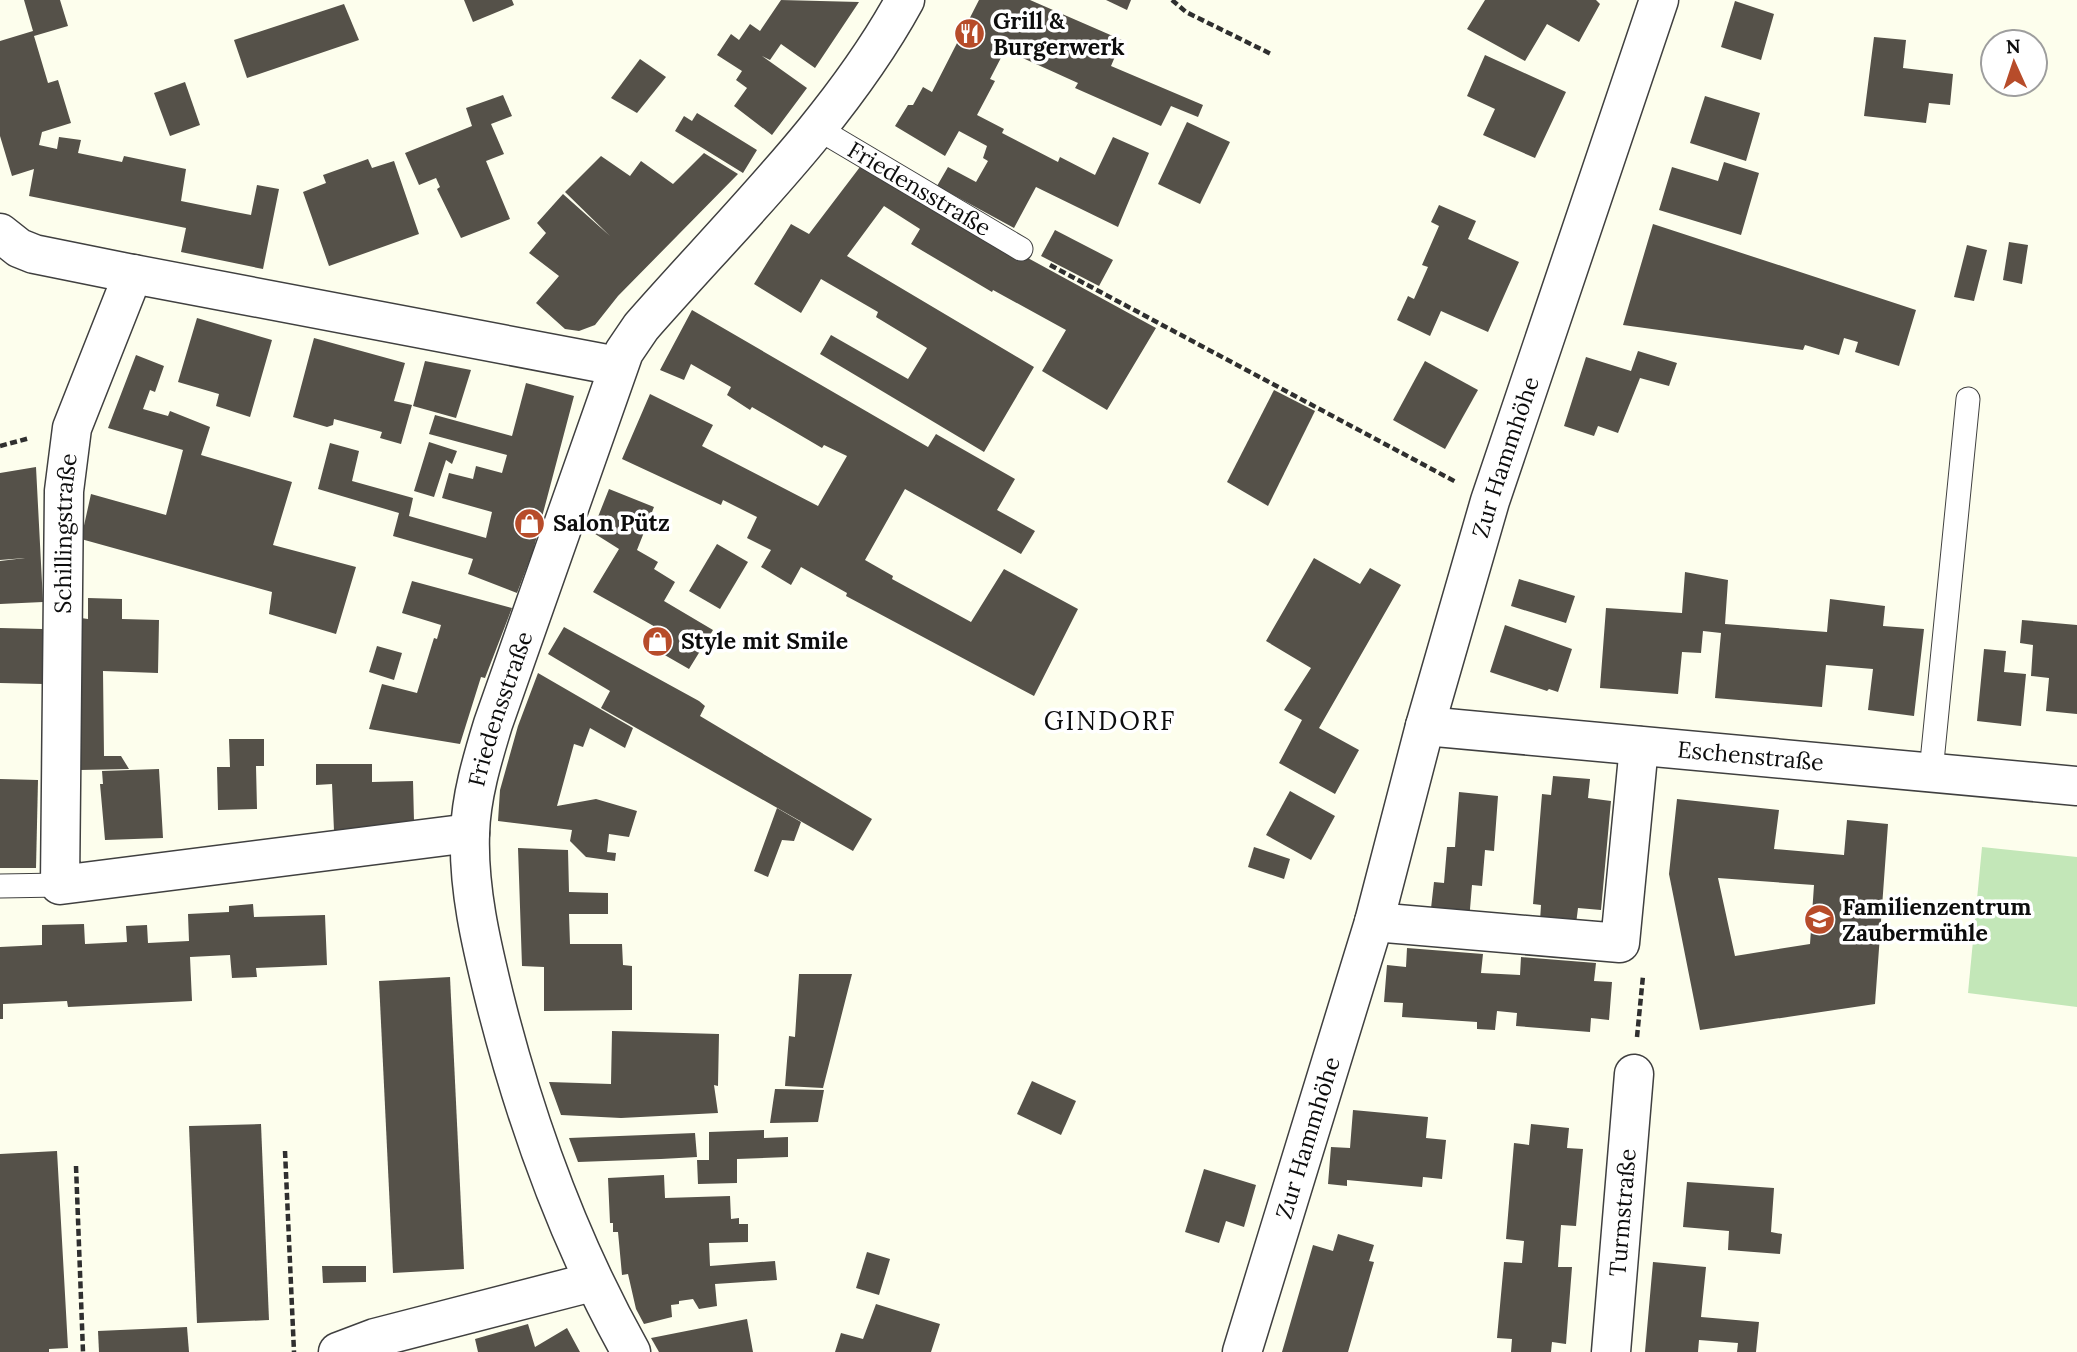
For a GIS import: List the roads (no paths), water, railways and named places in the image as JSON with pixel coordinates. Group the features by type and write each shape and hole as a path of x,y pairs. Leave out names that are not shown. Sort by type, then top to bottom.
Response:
{"street":[{"name":"Friedensstraße","path":"631,1352 592,1282 546,1169 510,1054 478,925 473,890 470,833 478,781 493,724 617,366 641,327 817,128 875,48 905,0"},
{"name":"Zur Hammhöhe","path":"1242,1352 1374,922 1425,726 1490,500 1660,0"},
{"path":"0,233 19,248 34,254 617,366"},
{"name":"Schillingstraße","path":"60,885 66,458 72,428 133,274"},
{"name":"Eschenstraße","path":"1425,726 2077,786"},
{"path":"1374,922 1619,943 1639,746"},
{"path":"60,885 470,833"},
{"name":"Turmstraße","path":"1611,1352 1634,1074"},
{"path":"338,1352 375,1338 592,1282"}],"lane":[{"name":"Friedensstraße","path":"817,128 1021,249"},
{"path":"1931,772 1968,399"},
{"path":"0,886 60,885"}],"place":[{"name":"Grill & Burgerwerk","path":"970,34"},
{"name":"Salon Pütz","path":"530,523"},
{"name":"Style mit Smile","path":"658,641"},
{"name":"Familienzentrum Zaubermühle","path":"1819,920"}],"district":[{"name":"GINDORF","path":"1110,721"}]}
